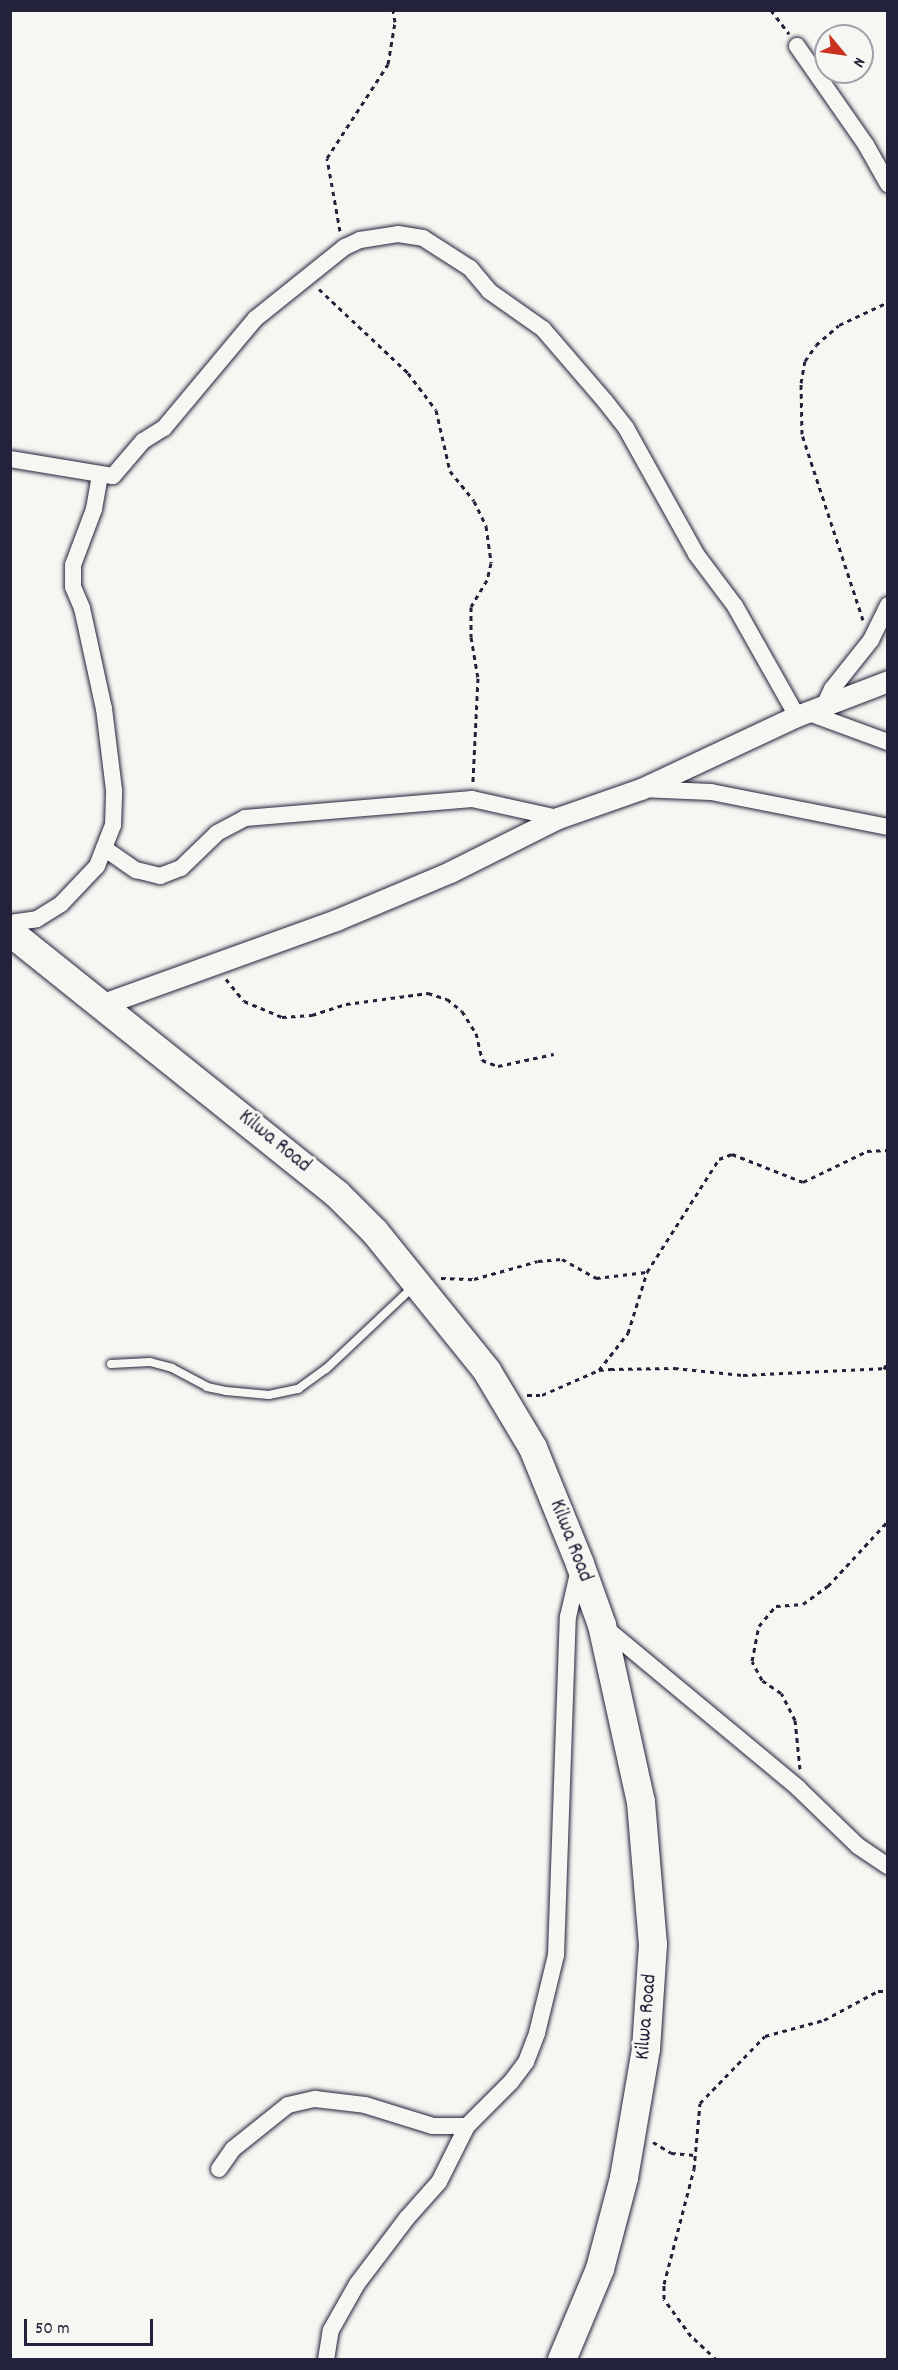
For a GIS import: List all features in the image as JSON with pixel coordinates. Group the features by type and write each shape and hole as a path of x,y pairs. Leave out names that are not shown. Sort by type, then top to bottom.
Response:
{"highway":[{"name":"Kilwa Road","path":"10,932 103,1004 337,1194 375,1232 487,1371 533,1448 580,1564 602,1625 640,1802 653,1944 646,2049 624,2178 600,2269 562,2360"}],"street":[{"path":"797,46 866,145 888,184"},
{"path":"10,459 41,461 99,476 113,476 122,469 143,441 164,428 255,319 345,247 360,240 398,234 423,238 470,268 489,291 543,329 626,428 678,523 810,712 888,742"},
{"path":"10,923 37,919 61,904 97,866 113,825 114,790 104,709 82,608 74,587 73,565 94,509 99,476"},
{"path":"810,712 832,689 871,640 888,605"},
{"path":"103,1004 336,920 450,872 558,818 640,789 810,712 888,681"},
{"path":"640,789 711,792 888,827"},
{"path":"104,848 136,870 160,876 181,868 217,832 245,818 472,799 558,818"},
{"path":"326,2360 331,2330 357,2284 407,2218 439,2182 467,2126 525,2062 537,2034 552,1974 564,1802 568,1617 580,1564"},
{"path":"602,1625 798,1788 858,1846 888,1866"},
{"path":"219,2169 233,2149 288,2105 315,2099 365,2105 433,2126 467,2126"}],"lane":[{"path":"111,1364 150,1362 172,1368 207,1387 226,1391 269,1395 298,1389 326,1369 415,1284"}],"path":[{"path":"345,247 334,213 327,158 388,64 395,22 393,10"},
{"path":"771,10 797,46"},
{"path":"306,279 336,301 408,373 436,410 450,471 474,501 486,526 491,563 487,580 471,607 471,637 478,678 472,799"},
{"path":"871,640 857,611 848,568 802,434 801,383 806,361 816,345 839,325 888,302"},
{"path":"215,963 244,1001 282,1017 312,1015 346,1004 428,993 447,999 462,1011 476,1033 482,1060 498,1066 554,1054"},
{"path":"598,1370 628,1333 647,1272 719,1159 732,1154 803,1182 867,1151 888,1150"},
{"path":"415,1284 446,1277 474,1279 538,1261 562,1259 596,1278 647,1272"},
{"path":"501,1394 542,1395 598,1370 674,1368 743,1375 886,1369 888,1361"},
{"path":"798,1788 800,1742 795,1720 781,1693 762,1680 752,1661 759,1626 776,1606 803,1604 821,1592 856,1560 888,1521"},
{"path":"717,2360 691,2336 663,2299 695,2155 699,2103 765,2036 824,2020 878,1991 888,1991"},
{"path":"651,2135 655,2146 671,2153 695,2155"}]}
